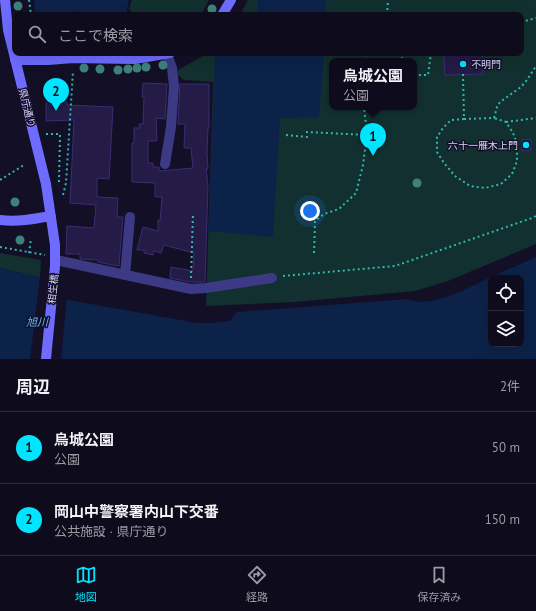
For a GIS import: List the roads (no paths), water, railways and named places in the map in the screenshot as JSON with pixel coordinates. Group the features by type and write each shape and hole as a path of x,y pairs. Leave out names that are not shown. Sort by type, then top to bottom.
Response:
{"street":[{"name":"県庁通り","path":"5,0 8,30 12,47"},
{"path":"224,12 231,0"},
{"name":"県庁通り","path":"14,56 46,184 56,263"},
{"path":"15,60 73,58 135,59 155,56"},
{"path":"165,164 171,127 174,86 172,68 169,56"},
{"path":"0,220 11,222 51,216"},
{"path":"125,275 130,217"},
{"path":"56,263 125,275 191,289 272,278"},
{"name":"相生橋","path":"46,359 56,263"}],"water":[{"path":"34,0 129,0 127,12 35,12"},
{"path":"258,0 326,0 325,12 257,12"},
{"path":"215,56 324,56 319,117 280,118 273,237 208,231"},
{"name":"旭川","path":"536,257 536,359 0,359 0,268 40,278 69,300 197,323 230,321 237,312 408,299 427,301 460,292 488,278 488,347 524,347 524,275 495,275"}],"place":[{"name":"不明門","path":"463,64"},
{"name":"岡山中警察署内山下交番","path":"56,111"},
{"name":"六十一雁木上門","path":"526,145"},
{"name":"烏城公園","path":"373,156"}]}
